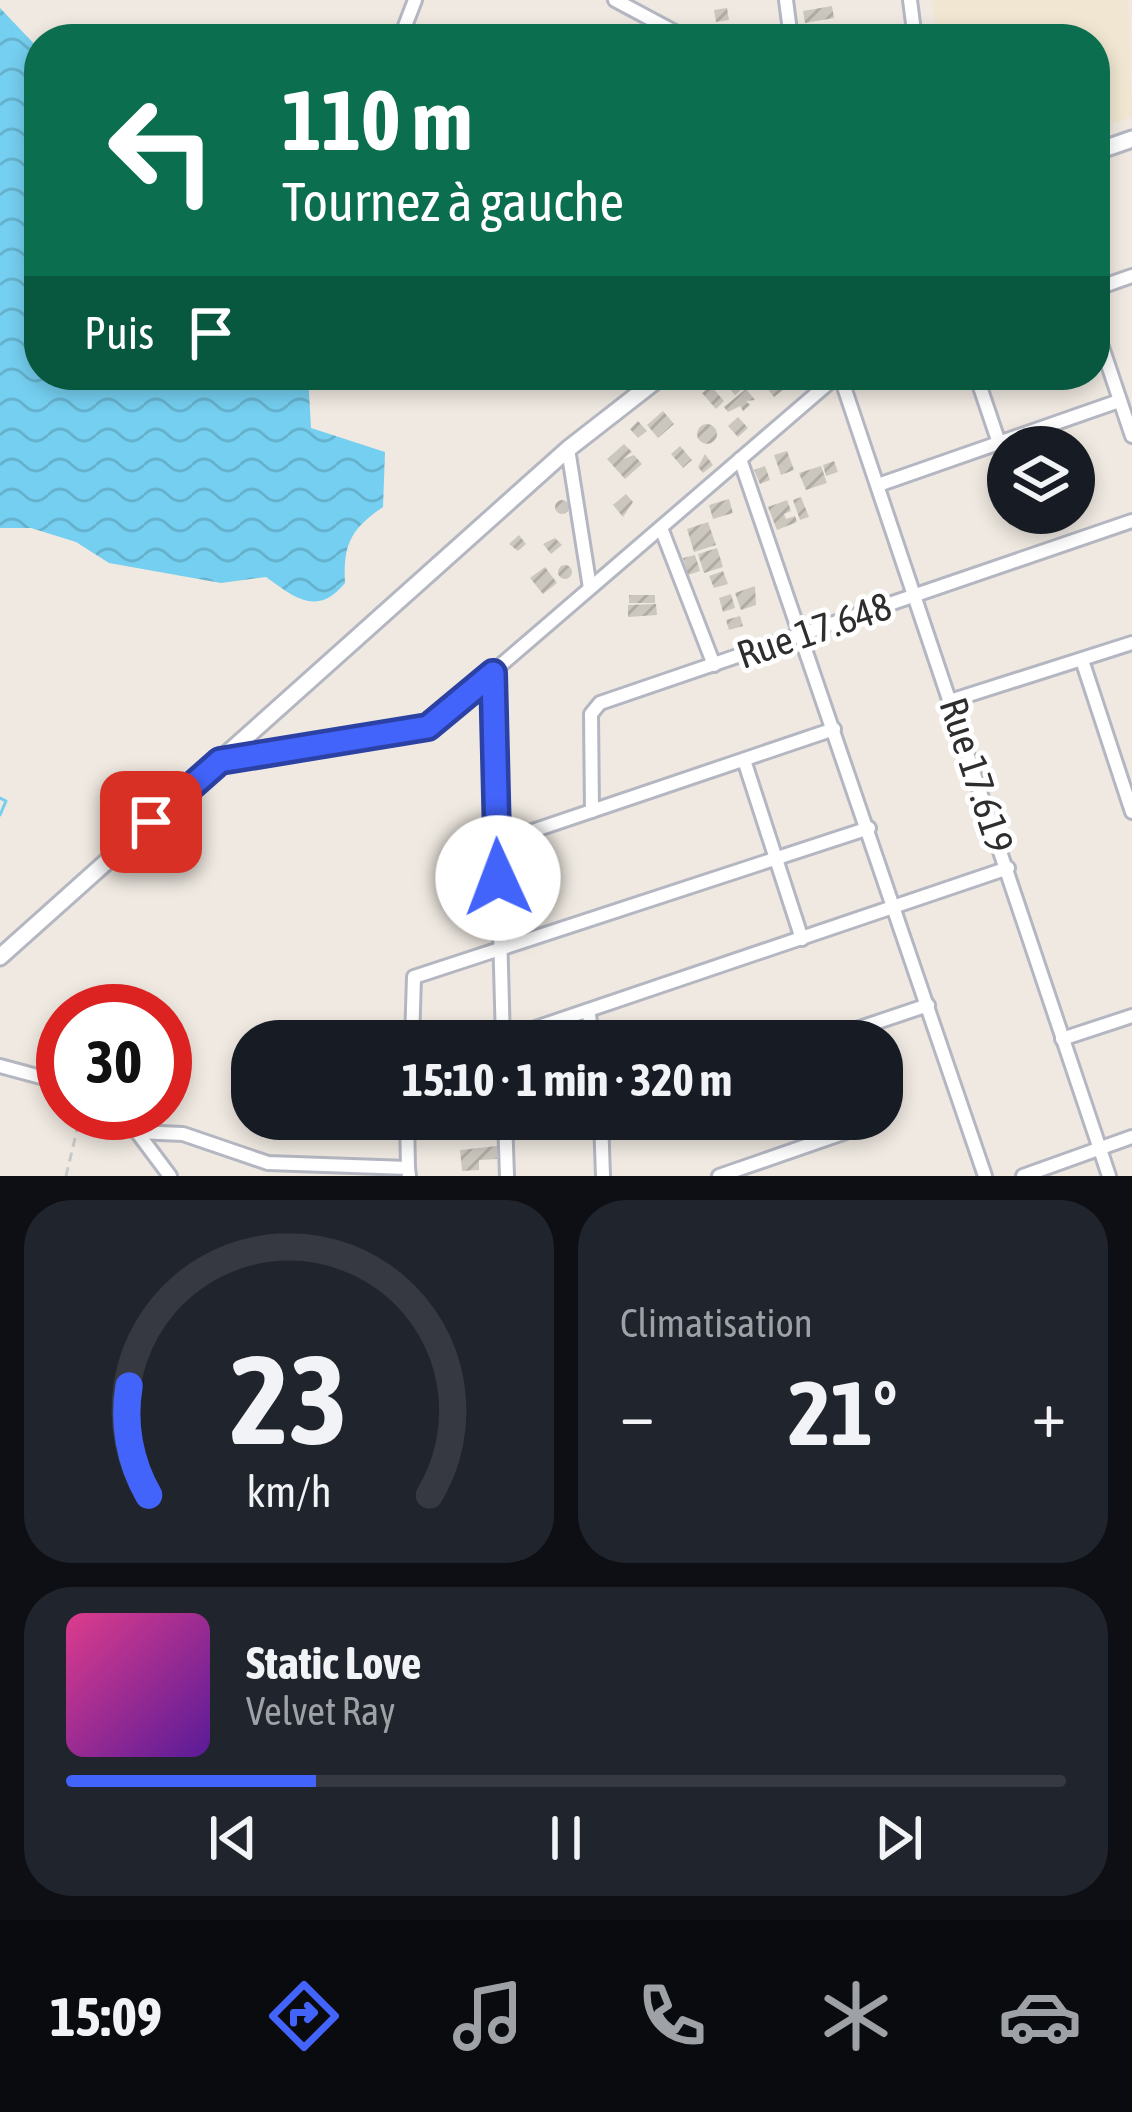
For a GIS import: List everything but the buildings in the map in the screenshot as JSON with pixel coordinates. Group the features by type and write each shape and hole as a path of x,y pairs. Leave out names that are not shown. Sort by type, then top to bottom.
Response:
{"street":[{"path":"615,0 660,24"},
{"path":"1110,373 1132,436"},
{"path":"0,957 633,390"},
{"path":"220,761 428,727 821,390"},
{"name":"Rue 17.619","path":"845,390 953,700 1109,1176"},
{"path":"981,390 993,426"},
{"path":"1041,426 1119,401"},
{"path":"880,484 987,444"},
{"path":"568,448 590,588"},
{"path":"740,459 985,1176"},
{"name":"Rue 17.648","path":"592,811 593,709 1132,520"},
{"path":"661,527 714,665"},
{"path":"953,700 1132,643"},
{"path":"1082,660 1132,812"},
{"path":"493,673 502,1020"},
{"path":"497,843 834,729"},
{"path":"744,760 802,940"},
{"path":"1117,766 1132,760"},
{"path":"412,1020 411,979 868,828"},
{"path":"569,1020 1008,868"},
{"path":"888,1020 928,1005"},
{"path":"589,1014 590,1020"},
{"path":"1062,1039 1132,1016"},
{"path":"0,1066 36,1076"},
{"path":"192,1137 268,1162 409,1172 408,1140"},
{"path":"1023,1176 1132,1137"},
{"path":"143,1140 170,1176"},
{"path":"506,1140 507,1176"},
{"path":"602,1140 603,1176"},
{"path":"719,1176 824,1140"}],"path":[{"path":"66,1176 75,1140"}],"shaded area":[{"path":"932,0 1128,0 1132,117 1110,125 1110,24 935,24"}],"water":[{"path":"0,8 24,33 24,390 309,390 311,428 385,452 383,507 351,539 345,583 316,601 297,597 266,577 221,583 109,563 76,542 31,528 0,528"}],"waterway":[{"path":"0,798 6,801 0,815"}],"route":[{"path":"151,822 220,761 428,727 493,673 498,878"}]}
